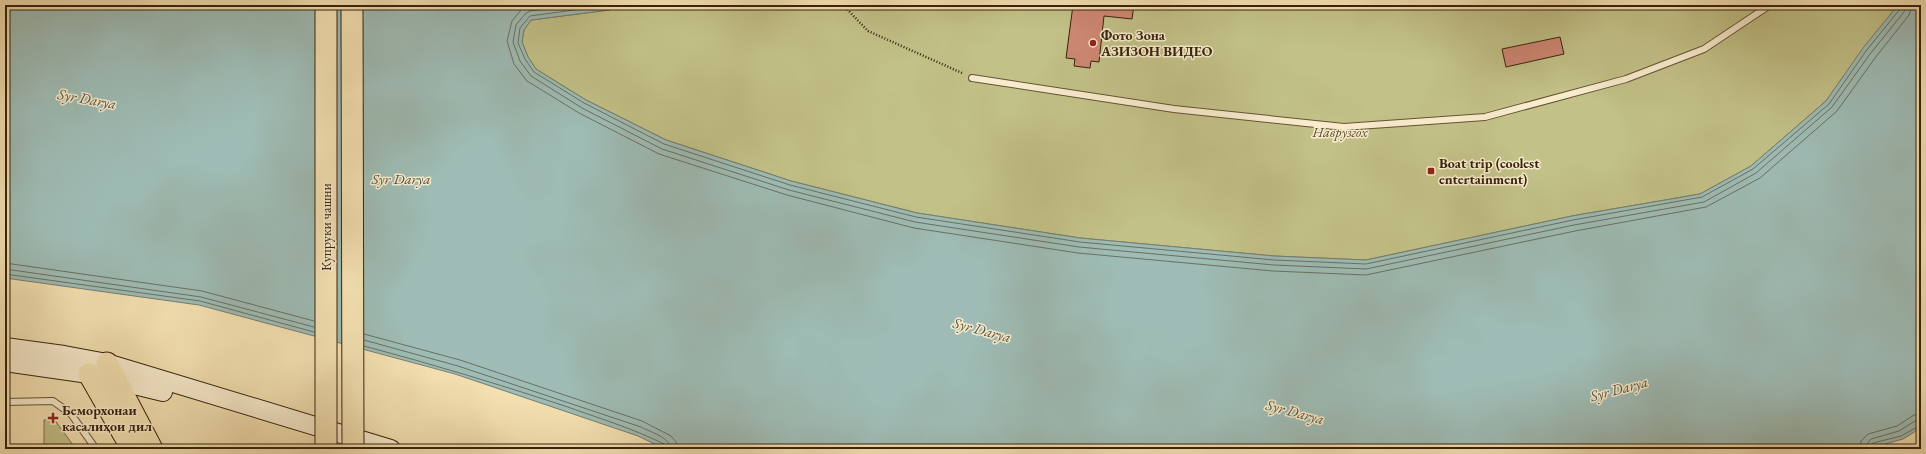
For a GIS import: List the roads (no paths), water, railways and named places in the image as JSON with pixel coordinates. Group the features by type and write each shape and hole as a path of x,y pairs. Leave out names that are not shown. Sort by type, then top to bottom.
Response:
{"highway":[{"name":"Купруки чашни","path":"326,5 326,449"},
{"path":"352,5 353,449"},
{"path":"111,372 152,449"},
{"path":"89,374 132,449"}],"main road":[{"path":"5,347 64,355 207,403 356,449"},
{"path":"5,362 89,374 111,372 391,449"}],"lane":[{"path":"972,78 1174,109 1344,128 1485,117 1626,79 1697,52 1704,49 1770,5"},
{"path":"5,402 53,401 71,414 96,449"}],"water":[{"name":"Syr Darya","path":"5,5 629,5 609,10 531,20 524,30 522,42 528,57 536,69 586,100 666,140 791,181 917,213 1080,238 1274,256 1366,260 1572,216 1700,194 1751,166 1826,101 1863,48 1898,5 1921,5 1921,428 1903,439 1868,449 665,449 638,436 455,374 199,305 5,278"}],"place":[{"name":"Фото Зона АЗИЗОН ВИДЕО","path":"1093,43"},
{"name":"Boat trip (coolest entertainment)","path":"1431,171"},
{"name":"Беморхонаи касалиҳои дил","path":"53,418"}],"park label":[{"name":"Наврузгох","path":"1340,132"}]}
